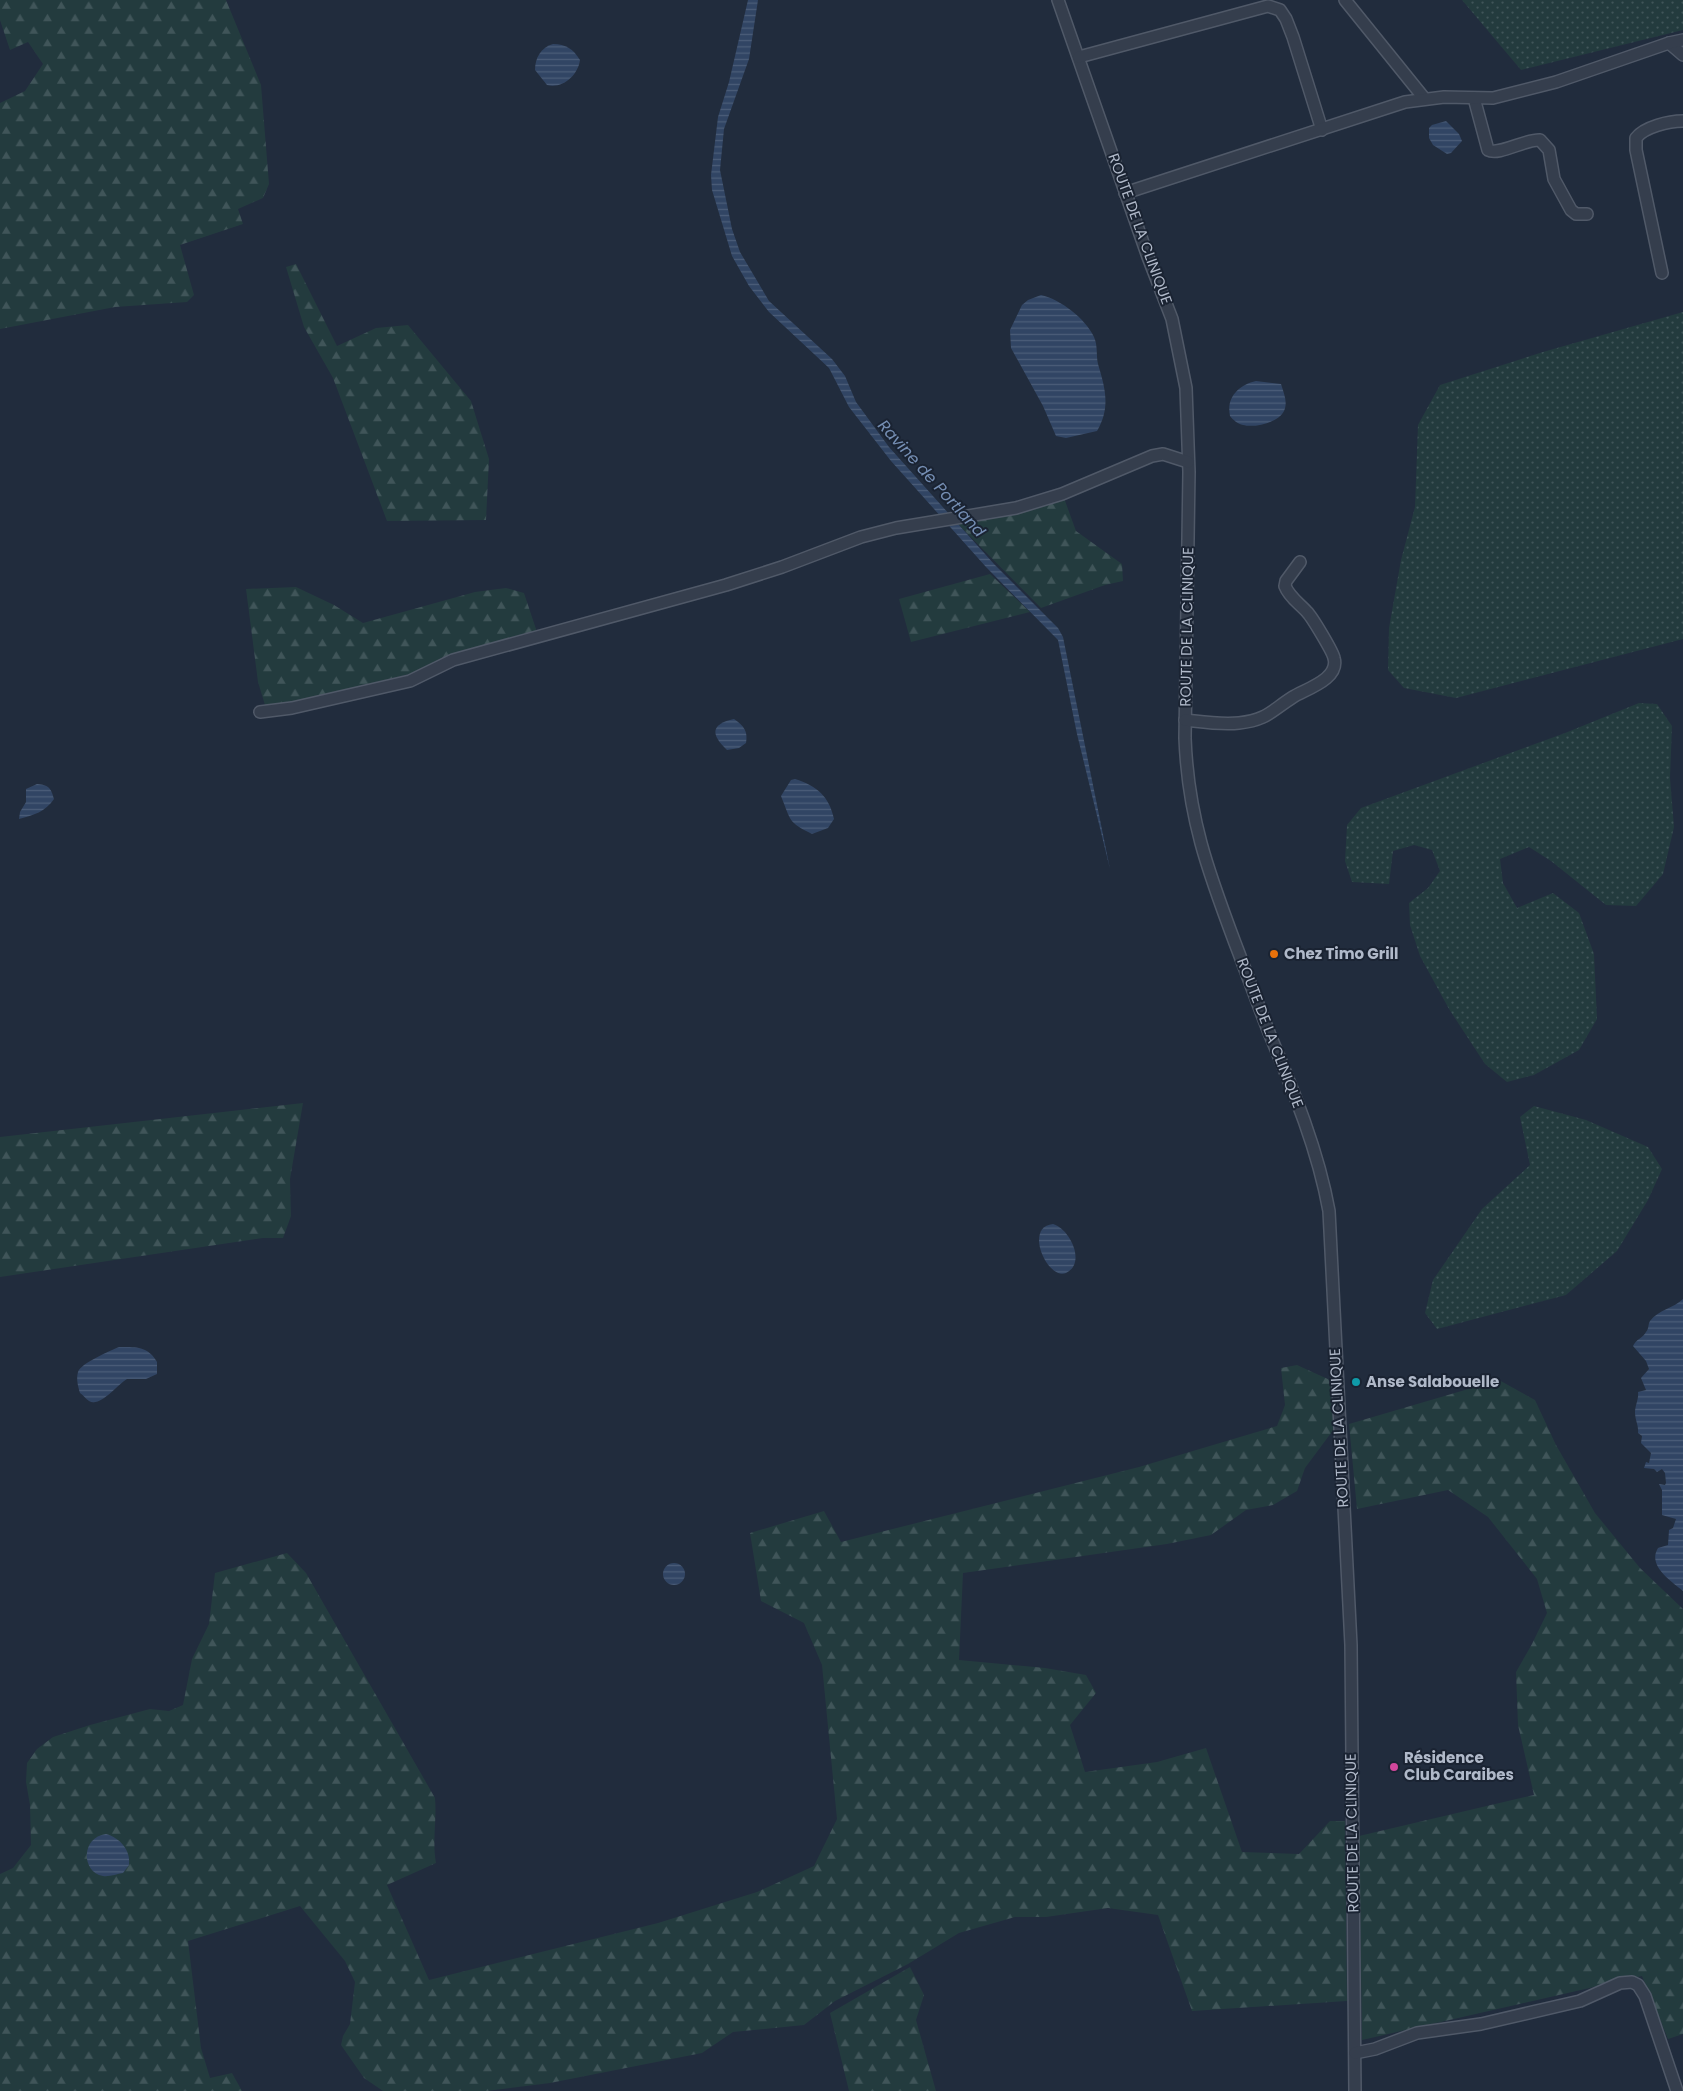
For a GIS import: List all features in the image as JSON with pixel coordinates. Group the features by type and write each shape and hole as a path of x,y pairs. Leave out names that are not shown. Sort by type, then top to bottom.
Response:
{"street":[{"name":"ROUTE DE LA CLINIQUE","path":"1058,0 1080,57 1148,258 1164,294 1176,332 1186,388 1188,462 1185,759 1188,788 1201,848 1269,1032 1296,1098 1317,1158 1329,1211 1350,1645 1355,2091"},
{"path":"1345,0 1424,98"},
{"path":"1080,57 1260,4 1274,7 1280,10 1286,19 1322,130"},
{"path":"1125,193 1405,102 1424,98 1493,98 1556,82 1668,43 1683,40"},
{"path":"1668,43 1683,55"},
{"path":"1474,98 1488,150 1495,152 1517,144 1540,140 1549,150 1554,179 1569,206 1576,214 1587,214"},
{"path":"1662,273 1636,150 1636,138 1643,132 1671,122 1683,121"},
{"path":"260,712 292,708 410,681 453,660 726,585 782,567 861,536 1016,508 1062,494 1152,456 1163,454 1188,462"},
{"path":"1185,720 1229,723 1259,719 1274,712 1294,696 1318,683 1332,671 1335,664 1334,656 1312,619 1290,596 1285,586 1286,581 1300,562"},
{"path":"1355,2053 1375,2049 1417,2033 1480,2024 1580,2001 1620,1983 1632,1982 1638,1985 1645,1996 1677,2091"}],"green space":[{"path":"0,0 226,0 261,85 269,184 263,198 238,209 243,224 180,245 194,295 187,302 115,307 0,329 0,103 25,91 43,64 28,42 10,50 0,20"},
{"path":"1462,0 1683,0 1683,30 1521,70"},
{"path":"296,264 337,346 376,328 408,325 471,401 489,459 486,520 387,521 333,378 304,327 286,267"},
{"path":"1683,312 1683,639 1456,698 1404,688 1388,670 1389,628 1401,560 1415,507 1418,425 1440,385 1543,352"},
{"path":"1064,498 1076,531 1122,564 1123,581 1105,585 1041,608 956,522"},
{"path":"990,574 1030,612 911,642 899,599"},
{"path":"296,587 334,605 363,623 475,592 506,588 524,593 537,632 446,658 410,674 285,706 270,707 265,705 258,682 246,589"},
{"path":"1639,703 1657,704 1672,726 1670,778 1674,827 1663,874 1636,906 1606,905 1551,861 1529,847 1500,859 1503,883 1517,908 1553,893 1579,913 1594,954 1597,1019 1579,1050 1534,1075 1507,1082 1485,1064 1449,1009 1420,956 1410,925 1409,903 1428,888 1440,871 1432,850 1414,845 1393,851 1389,884 1352,882 1345,861 1347,825 1361,808 1565,733"},
{"path":"303,1103 290,1179 291,1216 283,1238 263,1238 0,1277 0,1137"},
{"path":"1534,1106 1586,1120 1648,1147 1662,1169 1648,1200 1617,1251 1566,1295 1437,1329 1425,1313 1433,1280 1482,1209 1530,1165 1520,1117"},
{"path":"1297,1365 1330,1380 1334,1429 1305,1468 1297,1491 1273,1505 1246,1510 1211,1535 1167,1544 963,1573 959,1660 1045,1668 1086,1675 1096,1693 1070,1725 1085,1772 1157,1762 1206,1748 1242,1852 1299,1854 1330,1821 1345,1821 1347,2001 1192,2011 1158,1915 1108,1908 1046,1917 1015,1917 959,1933 908,1964 835,2001 804,2025 733,2032 702,2053 550,2083 487,2091 383,2091 364,2078 341,2045 343,2036 350,2024 355,1982 345,1961 300,1906 188,1941 201,2048 210,2078 232,2073 242,2091 0,2091 0,1874 13,1868 31,1845 30,1805 26,1782 27,1763 37,1749 53,1737 150,1709 169,1711 183,1705 192,1659 209,1624 215,1573 287,1553 306,1573 435,1798 434,1847 436,1863 387,1885 429,1980 658,1923 757,1892 814,1866 837,1819 822,1665 804,1623 761,1601 750,1533 824,1511 841,1542 1139,1467 1277,1426 1285,1405 1281,1368"},
{"path":"1499,1380 1535,1400 1556,1445 1595,1513 1640,1568 1683,1609 1683,2034 1668,2039 1642,1976 1362,2040 1359,1836 1534,1795 1518,1725 1516,1672 1547,1613 1537,1579 1488,1517 1448,1490 1357,1509 1349,1424"},
{"path":"910,1967 924,1995 916,2020 936,2091 849,2091 830,2013"}],"water":[{"path":"748,0 758,0 749,59 724,129 720,170 732,229 740,252 769,301 832,359 845,376 856,402 889,447 994,564 1058,628 1063,637 1110,869 1077,734 1058,640 986,567 891,461 849,407 829,368 769,312 749,286 732,256 712,190 711,175 718,117 729,82"},
{"path":"553,44 569,48 580,60 579,66 569,80 553,86 547,85 535,70 536,61 542,50"},
{"path":"1446,121 1459,134 1462,141 1451,153 1447,154 1433,145 1429,138 1429,128 1432,125"},
{"path":"1041,295 1064,305 1072,311 1085,323 1094,337 1105,398 1104,414 1097,431 1066,438 1056,436 1043,406 1011,348 1010,330 1022,305 1028,300"},
{"path":"1256,381 1281,384 1286,404 1284,411 1277,419 1265,424 1248,426 1236,422 1230,416 1230,403 1239,389"},
{"path":"734,719 744,729 746,743 739,748 727,750 718,739 716,730 721,724"},
{"path":"795,779 810,785 825,798 834,819 828,828 812,834 798,827 791,820 781,796 791,780"},
{"path":"37,784 49,788 54,799 39,812 19,819 20,812 26,802 26,789"},
{"path":"1053,1224 1065,1232 1073,1246 1075,1262 1066,1273 1059,1273 1052,1269 1046,1262 1039,1243 1040,1234 1044,1227"},
{"path":"1683,1299 1683,1591 1667,1578 1658,1567 1656,1561 1655,1555 1658,1548 1668,1545 1669,1530 1673,1528 1676,1519 1662,1515 1662,1490 1659,1484 1665,1485 1665,1473 1662,1469 1657,1472 1654,1469 1644,1468 1646,1462 1649,1463 1651,1453 1641,1443 1642,1436 1638,1433 1635,1413 1638,1392 1646,1390 1641,1378 1649,1369 1646,1361 1633,1346 1645,1334 1653,1317"},
{"path":"119,1347 146,1350 157,1362 157,1374 146,1379 127,1379 98,1401 89,1401 80,1393 77,1380 78,1372 90,1361"},
{"path":"674,1563 682,1566 685,1574 682,1582 674,1585 666,1582 663,1574 666,1566"},
{"path":"106,1834 116,1838 124,1845 128,1854 129,1865 123,1873 103,1876 96,1873 88,1862 88,1848 92,1841"}],"place":[{"name":"Chez Timo Grill","path":"1274,954"},
{"name":"Anse Salabouelle","path":"1356,1382"},
{"name":"Résidence Club Caraibes","path":"1394,1767"}],"water label":[{"name":"Ravine de Portland","path":"932,478"}]}
